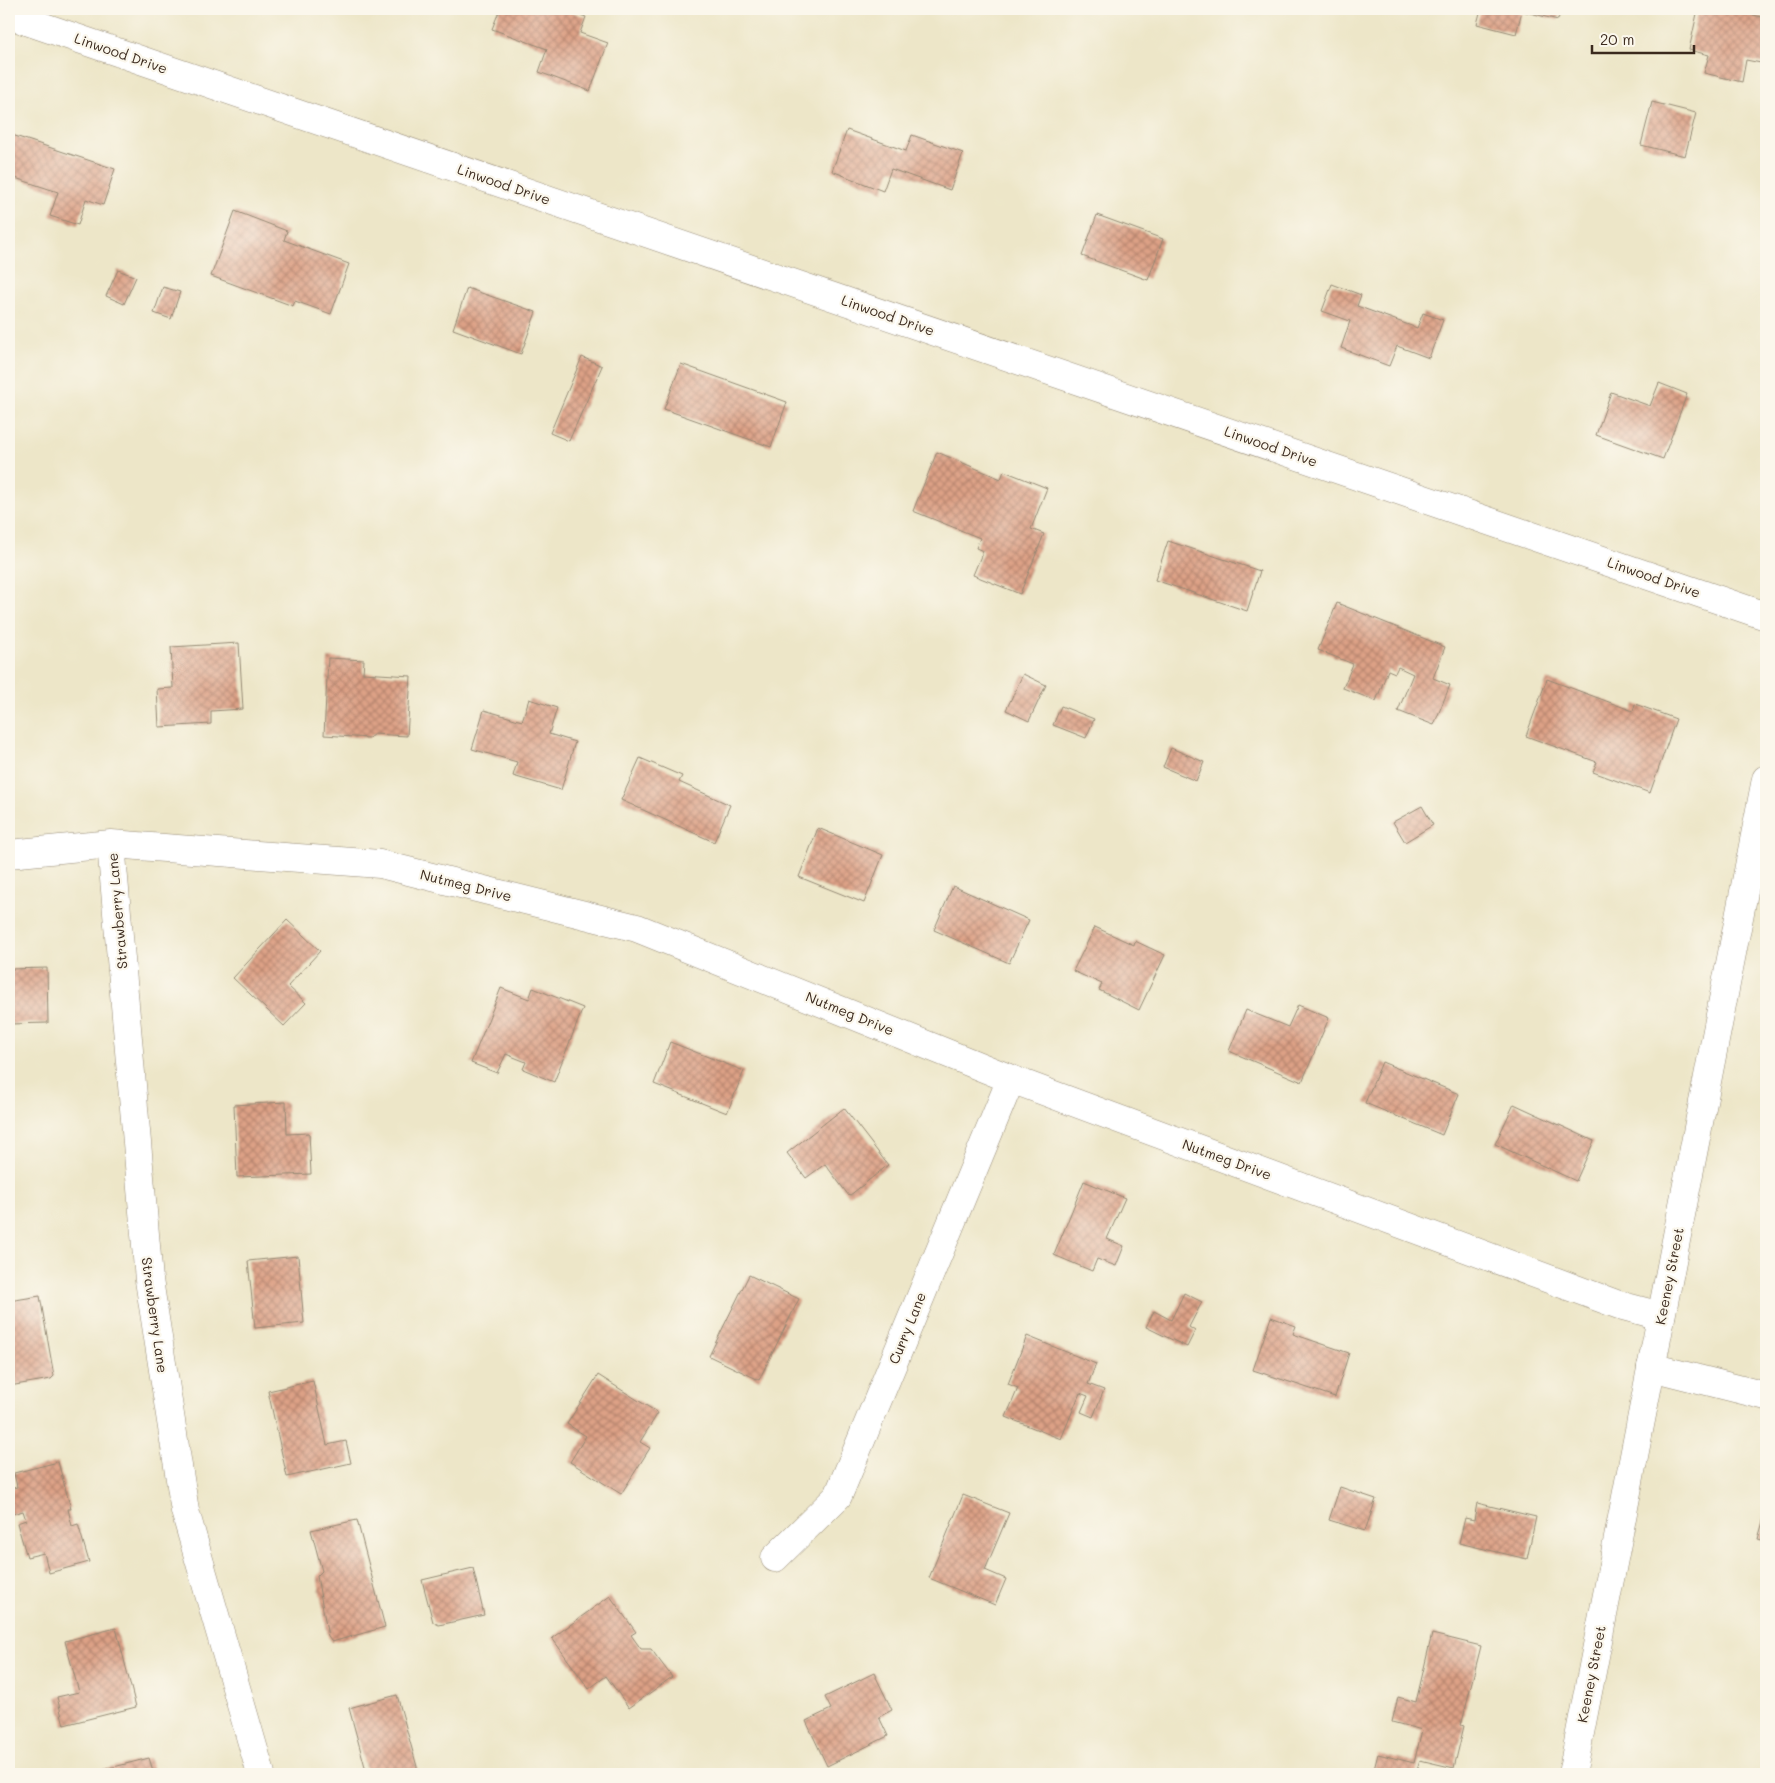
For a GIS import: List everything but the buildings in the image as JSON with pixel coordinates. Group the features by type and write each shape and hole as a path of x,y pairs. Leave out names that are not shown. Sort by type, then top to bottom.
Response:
{"street":[{"name":"Linwood Drive","path":"9,15 1766,616"},
{"name":"Keeney Street","path":"1572,1774 1766,778"},
{"name":"Nutmeg Drive","path":"9,854 111,844 380,864 637,928 1010,1079 1619,1305 1661,1316"},
{"name":"Strawberry Lane","path":"111,844 149,1280 185,1511 261,1774"},
{"name":"Curry Lane","path":"775,1558 838,1496 1010,1079"},
{"path":"1651,1367 1766,1396"}]}
